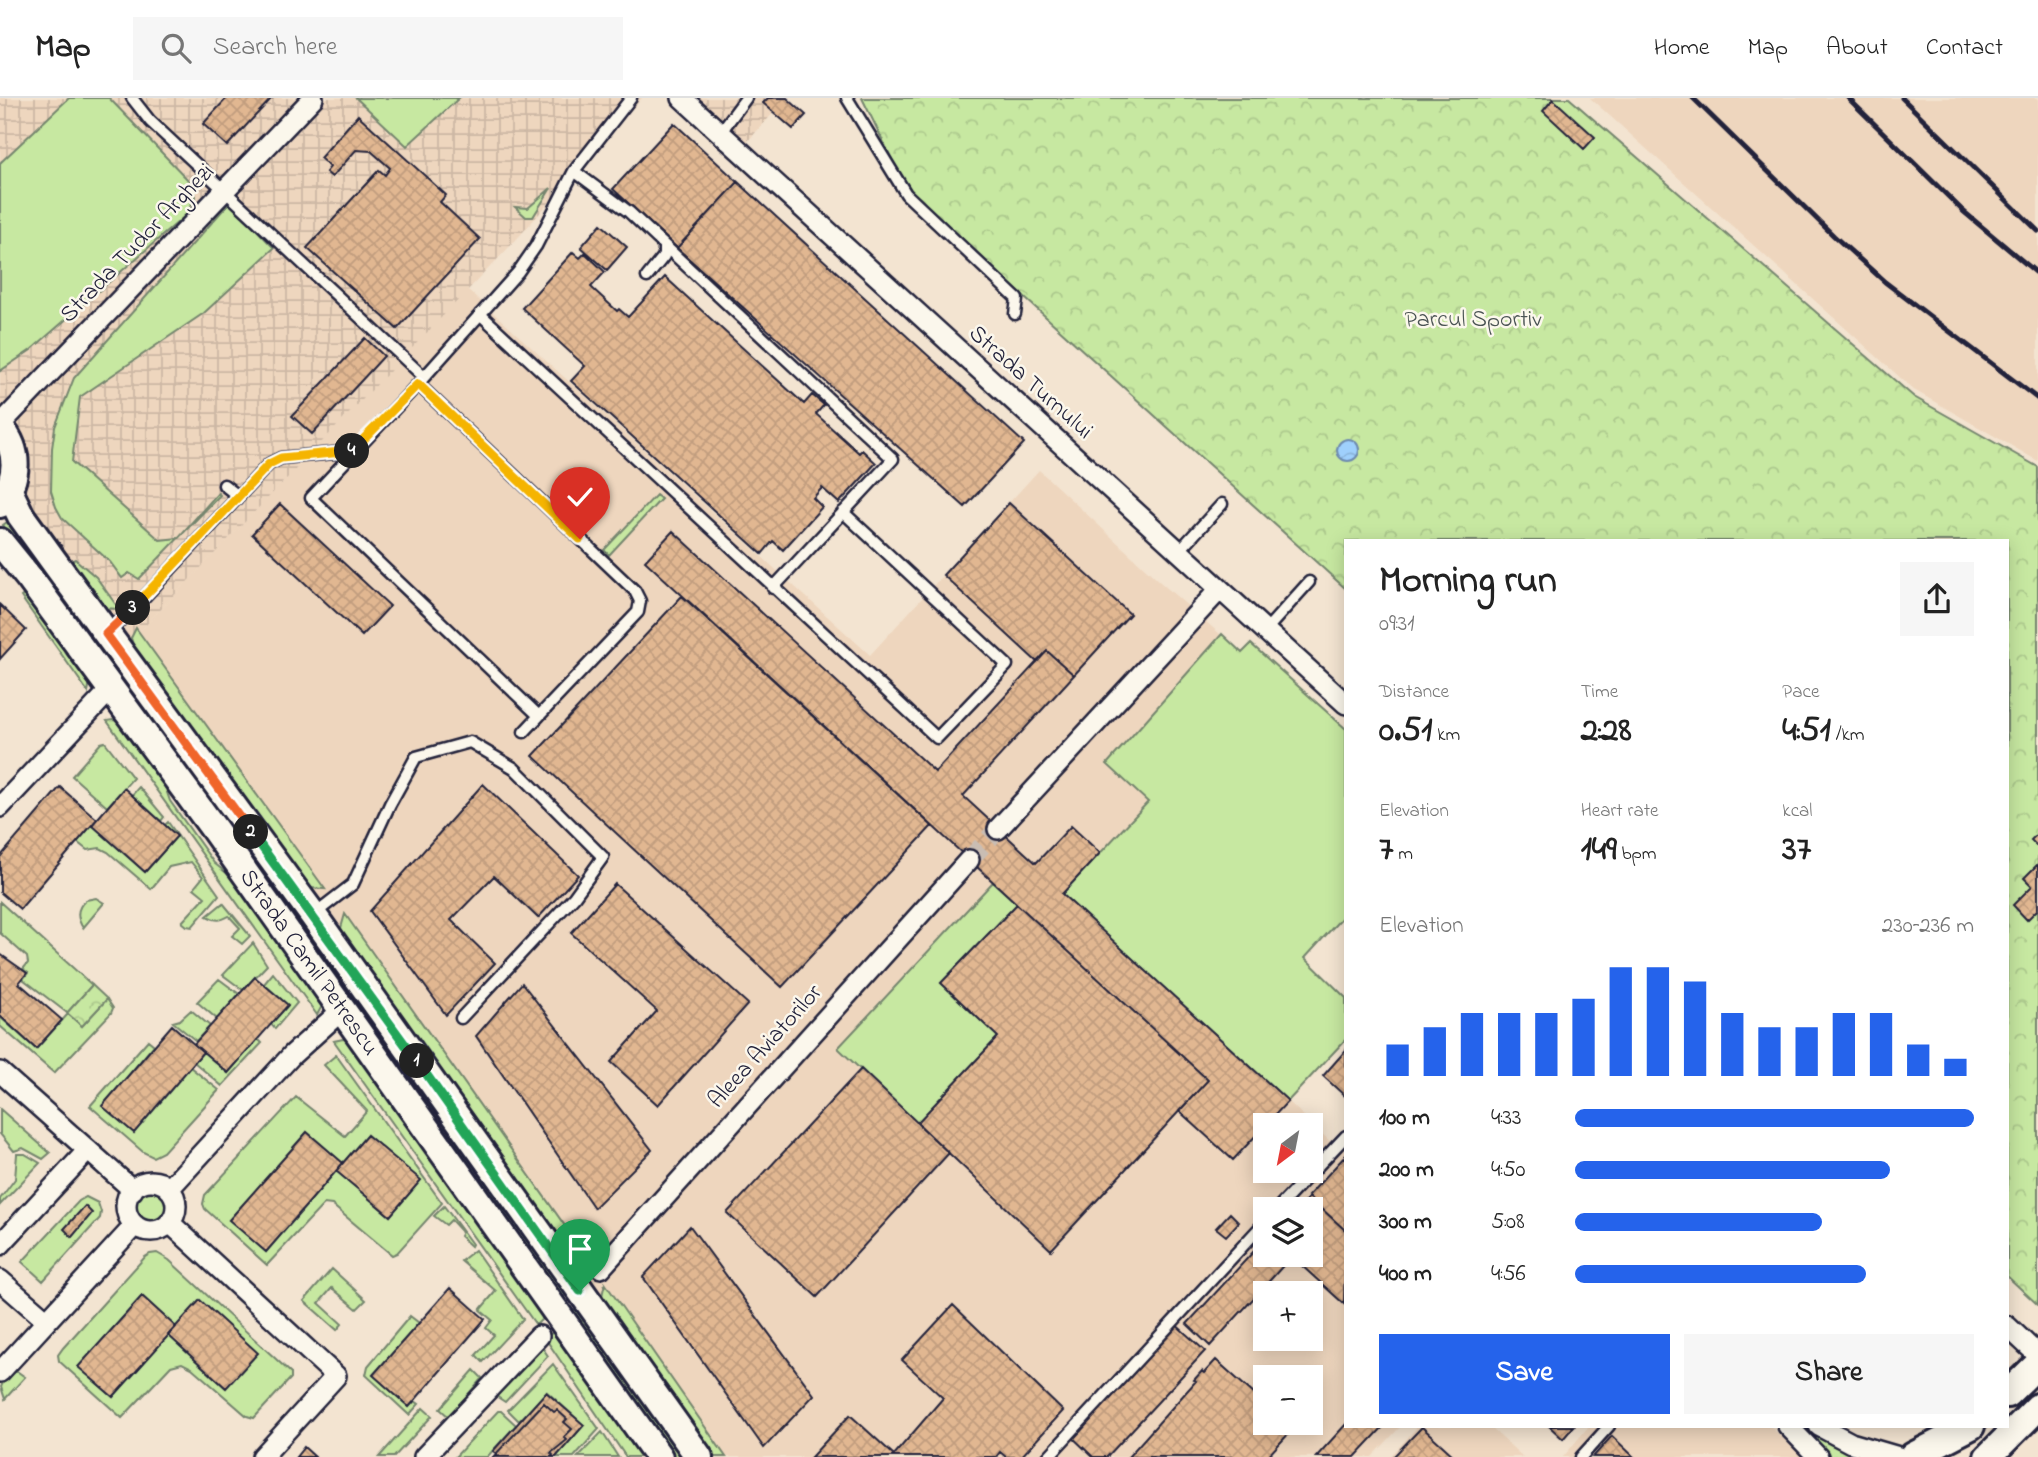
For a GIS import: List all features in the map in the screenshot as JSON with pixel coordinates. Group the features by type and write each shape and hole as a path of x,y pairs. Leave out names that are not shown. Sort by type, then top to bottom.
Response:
{"street":[{"name":"Strada Tudor Arghezi","path":"0,426 313,98"},
{"name":"Strada Turnului","path":"682,98 1344,702"},
{"name":"Strada Camil Petrescu","path":"0,426 12,445 16,461 15,476 5,497 313,915 699,1457"},
{"name":"Strada Camil Petrescu","path":"0,542 30,579 342,1010 659,1457"},
{"path":"998,829 1220,589"},
{"path":"0,807 111,690"},
{"name":"Aleea Aviatorilor","path":"601,1268 969,860"},
{"path":"169,1189 292,1055 342,1010"},
{"path":"0,1072 133,1190"},
{"path":"0,1245 88,1150"},
{"path":"147,1182 162,1184 169,1189 174,1195 176,1210 170,1223 157,1231 142,1230 135,1226 127,1212 129,1196 133,1190 147,1182"},
{"path":"170,1223 336,1376 262,1457"},
{"path":"0,1372 135,1226"},
{"path":"0,1280 47,1321"},
{"path":"2009,1328 2038,1355"},
{"path":"424,1457 539,1336"},
{"path":"2009,1392 2038,1364"},
{"path":"1988,1457 2038,1407"},
{"path":"1790,1428 1818,1457"},
{"path":"1830,1430 1868,1450 1899,1457 1914,1457 1968,1428"}],"lane":[{"path":"132,98 150,121 421,380 635,592 640,601 638,612 524,732"},
{"path":"539,716 311,498 527,261 574,171 631,98"},
{"path":"720,133 746,98"},
{"path":"847,98 906,194 1017,299 1014,314"},
{"path":"574,171 629,212 893,459 773,588"},
{"path":"647,277 664,256 664,245"},
{"path":"480,314 937,738 1007,665 843,512"},
{"path":"106,634 139,603 269,464 281,458 355,451"},
{"path":"224,485 238,496"},
{"path":"1179,551 1222,504"},
{"path":"1265,631 1309,582"},
{"path":"313,915 353,884 390,804 416,757 470,742 514,768 603,857 574,897 461,1018"},
{"path":"1288,1197 1344,1138"},
{"path":"1048,1457 1253,1235"},
{"path":"1581,1457 1607,1428"}],"shaded area":[{"path":"0,98 642,98 515,241 117,655 9,508 0,511"},
{"path":"674,98 787,98 736,154"},
{"path":"1590,98 2038,98 2038,461 1914,390"},
{"path":"467,289 870,655 1039,470 1160,582 1242,653 1251,644 1344,727 1344,915 1305,958 1344,996 1344,1041 1288,1101 1300,1113 1253,1113 1253,1183 1323,1183 1323,1135 1339,1150 1344,1146 1344,1428 1399,1428 1372,1457 691,1457 117,655"},
{"path":"1416,1428 1491,1428 1523,1457 1390,1457"},
{"path":"1587,1428 1772,1428 1803,1457 1563,1457"}],"green space":[{"path":"69,98 109,98 192,184 195,197 186,215 31,350 0,371 0,163"},
{"path":"356,98 459,98 407,146"},
{"name":"Parcul Sportiv","path":"862,98 1569,98 1914,397 2038,467 2038,1305 2009,1278 2009,539 1344,539 1344,587 908,192"},
{"path":"551,188 533,217 526,217 515,207 528,208"},
{"path":"230,202 274,248 204,313 80,397 72,462 160,540 178,538 218,493 220,495 139,579 129,573 122,578 110,562 62,518 56,507 51,491 55,427 74,378"},
{"path":"656,495 661,499 609,555 604,550"},
{"path":"10,520 41,562 34,566 3,525"},
{"path":"75,559 96,577 119,609 104,608 69,562"},
{"path":"50,576 568,1292 561,1300 45,582"},
{"path":"29,591 91,676 88,692 21,597"},
{"path":"136,628 325,889 309,888 304,883 134,648 131,638"},
{"path":"1222,634 1242,653 1251,644 1344,727 1344,915 1305,958 1344,996 1344,1041 1288,1101 1062,894 1148,802 1107,764"},
{"path":"107,721 121,722 162,778 170,801 214,863 239,883 321,993 322,1006 317,1015"},
{"path":"105,742 133,778 107,807 72,776 101,743"},
{"path":"139,787 164,817 161,821 132,795"},
{"path":"168,822 219,895 192,927 182,922 205,897 194,888 203,877 191,862 169,867 151,889 108,852 100,848 87,850 77,842 92,825 145,872 177,836 165,825"},
{"path":"993,882 1017,904 941,983 998,1037 917,1123 838,1048"},
{"path":"96,898 104,903 83,928 78,916 79,909 86,900"},
{"path":"0,902 92,985 67,1013 23,979 28,973 23,969 28,963 27,957 0,933"},
{"path":"223,903 250,936 242,944 232,936 240,928 229,916 218,920 207,916"},
{"path":"345,914 589,1260 581,1262 572,1258 345,938 341,928"},
{"path":"253,943 267,965 243,990 223,975"},
{"path":"273,973 297,1003 275,1029 271,1024 288,1005 264,984"},
{"path":"219,979 239,994 217,1019 197,1002"},
{"path":"92,985 107,999 82,1026 67,1013"},
{"path":"107,999 113,1008 111,1013 54,1073 0,1026 0,1017 36,1049 68,1014 82,1026"},
{"path":"191,1010 210,1026 196,1041 173,1022 180,1020"},
{"path":"258,1039 262,1043 222,1086 194,1062 203,1052 228,1073"},
{"path":"148,1040 154,1045 103,1106 190,1067 219,1090 163,1152 153,1157 143,1152 90,1106"},
{"path":"350,1040 547,1314 536,1325 334,1041"},
{"path":"336,1055 442,1203 397,1253 392,1255 332,1205 324,1204 267,1265 205,1209 205,1195 296,1097 345,1136 367,1111 324,1065","holes":["307,1132 343,1163 367,1135 420,1180 390,1216 336,1171 266,1252 229,1220"]},
{"path":"0,1109 50,1153 43,1159 23,1148 14,1151 0,1134"},
{"path":"17,1154 25,1154 40,1163 0,1205 0,1199 15,1179"},
{"path":"151,1185 166,1191 172,1206 166,1221 151,1227 136,1221 130,1206 136,1191"},
{"path":"86,1197 98,1203 100,1218 43,1281 22,1262 79,1201"},
{"path":"444,1206 472,1244 471,1246 460,1236 462,1232 451,1220 446,1225 434,1216"},
{"path":"475,1250 523,1319 483,1362 476,1355 494,1335 486,1328 492,1320 480,1310 496,1291 461,1261"},
{"path":"157,1253 169,1260 291,1373 291,1378 254,1418 247,1416 192,1368 182,1363 171,1366 122,1418 59,1361 58,1355 63,1348 150,1254","holes":["142,1296 176,1327 226,1388 168,1335 113,1397 79,1367"]},
{"path":"332,1269 366,1300 357,1309 332,1288 319,1303 342,1324 337,1330 304,1301"},
{"path":"605,1283 726,1457 712,1457 601,1300"},
{"path":"578,1306 685,1457 669,1457 570,1314"},
{"path":"410,1316 419,1323 373,1375 409,1407 415,1401 419,1404 409,1415 366,1375 368,1366"},
{"path":"556,1330 646,1457 626,1457 545,1338"},
{"path":"542,1347 548,1356 505,1402 496,1396"},
{"path":"553,1364 599,1429 574,1457 556,1457 584,1425 547,1392 519,1421 508,1410"},
{"path":"474,1370 482,1378 449,1417 440,1409"},
{"path":"13,1372 25,1377 5,1399 1,1387 5,1378"},
{"path":"423,1408 432,1416 394,1457 379,1457"},
{"path":"498,1411 516,1425 487,1457 455,1457"},
{"path":"1809,1430 1834,1446 1859,1456 1830,1457 1807,1433"},
{"path":"602,1432 618,1457 578,1457"}],"water":[{"path":"1348,439 1356,442 1359,450 1356,458 1348,461 1340,458 1337,450 1340,442"}],"building":[{"path":"227,98 272,98 227,146 203,124"},
{"path":"768,98 787,98 806,115 793,129 763,103"},
{"path":"1553,99 1595,137 1584,149 1543,111"},
{"path":"358,115 446,195 440,202 480,239 397,329 307,248 379,170 385,175 390,168 371,151 356,150 332,177 326,172 330,167 320,158"},
{"path":"674,123 738,182 677,248 613,189"},
{"path":"738,182 1024,443 965,507 677,248"},
{"path":"601,224 627,247 607,270 581,247"},
{"path":"573,252 580,258 585,253 605,272 591,287 617,311 619,309 628,317 665,277 804,404 812,395 824,405 816,414 859,453 862,450 876,463 839,503 822,488 813,498 822,507 783,550 773,541 762,554 571,381 585,366 522,308"},
{"path":"365,338 384,356 312,434 292,416"},
{"path":"1009,503 1130,614 1074,675 1047,651 1037,662 943,575"},
{"path":"280,504 390,606 362,636 252,534"},
{"path":"673,531 935,772 1047,651 1074,675 963,796 1036,863 1071,826 1100,853 1062,894 1288,1101 1277,1113 1253,1113 1253,1139 1233,1160 1179,1111 1208,1080 645,561"},
{"path":"682,596 932,826 782,987 533,756"},
{"path":"0,605 26,630 0,659"},
{"path":"483,784 578,875 538,918 494,876 451,920 495,963 446,1015 370,911"},
{"path":"60,787 97,819 20,909 0,892 0,857"},
{"path":"124,788 177,836 145,872 92,825"},
{"path":"2038,833 2038,847 2031,840"},
{"path":"2038,864 2038,909 2027,920 2013,905 2032,886 2024,878"},
{"path":"615,884 748,1004 658,1105 611,1062 657,1011 571,933"},
{"path":"1017,904 1208,1080 1051,1250 917,1123 998,1037 941,983"},
{"path":"0,954 27,973 19,983 62,1020 36,1049 0,1016"},
{"path":"255,977 288,1005 228,1073 194,1044"},
{"path":"522,983 652,1150 594,1208 476,1036"},
{"path":"172,1025 203,1052 134,1133 102,1106"},
{"path":"1344,1052 1344,1095 1323,1076"},
{"path":"861,1069 949,1153 817,1297 727,1213"},
{"path":"307,1132 343,1163 266,1252 229,1220"},
{"path":"367,1135 421,1180 390,1216 336,1171"},
{"path":"1344,1157 1344,1229 1323,1210 1323,1197 1309,1197"},
{"path":"85,1206 92,1213 72,1237 64,1229"},
{"path":"1323,1210 1344,1229 1344,1304 1323,1285 1323,1281 1319,1281 1303,1267 1323,1267"},
{"path":"1230,1213 1239,1222 1226,1236 1216,1228"},
{"path":"690,1226 814,1395 764,1448 643,1277"},
{"path":"1253,1252 1253,1267 1282,1267 1269,1281 1253,1281 1253,1299 1210,1346 1187,1324"},
{"path":"450,1288 485,1319 409,1407 373,1375"},
{"path":"142,1296 176,1327 113,1397 78,1367"},
{"path":"200,1300 258,1353 226,1388 168,1335"},
{"path":"953,1305 1063,1411 1021,1457 1006,1457 1000,1452 996,1457 811,1457 850,1415 894,1455 943,1398 902,1360"},
{"path":"1173,1322 1205,1351 1107,1457 1093,1457 1069,1434"},
{"path":"1216,1360 1253,1393 1253,1435 1287,1435 1267,1457 1128,1457 1202,1371 1204,1373"},
{"path":"546,1392 584,1425 556,1457 500,1457 493,1451"},
{"path":"544,1403 567,1419 564,1422 572,1429 564,1437 567,1440 551,1453 553,1455 493,1457"},
{"path":"1344,1426 1382,1428 1355,1457 1316,1457"},
{"path":"1423,1428 1455,1457 1393,1457"},
{"path":"1551,1428 1572,1428 1563,1439"},
{"path":"1612,1436 1634,1457 1593,1457"},
{"path":"304,1447 315,1457 296,1457"}],"tunnel":[{"path":"969,860 998,829"}],"railway":[{"path":"1693,98 1885,282 2038,399"},
{"path":"1848,98 1963,211 2038,274"},
{"path":"1902,98 2038,231"}],"route":[{"path":"580,539 418,384 355,451 281,458 269,464 139,603 106,634 313,915 580,1291"}]}
